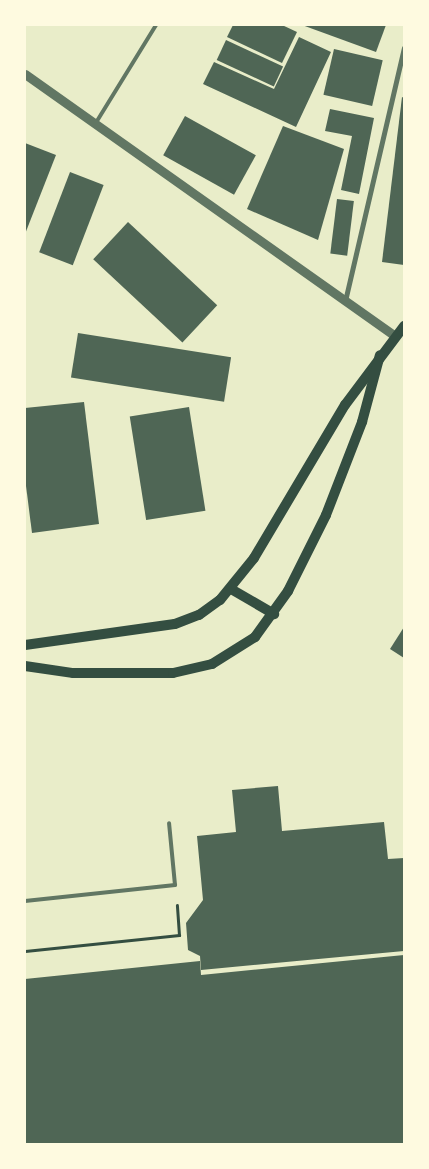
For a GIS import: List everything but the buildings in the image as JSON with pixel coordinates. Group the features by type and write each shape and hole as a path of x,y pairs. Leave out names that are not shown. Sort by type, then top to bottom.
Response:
{"main road":[{"path":"25,645 175,624 199,615 231,589 380,355 404,326"},
{"path":"25,666 73,673 173,673 212,664 234,652 274,614 305,560 349,462 380,355"},
{"path":"231,589 274,614"}],"street":[{"path":"346,301 404,48"},
{"path":"25,74 96,121 395,336"}],"lane":[{"path":"96,121 156,25"},
{"path":"25,901 175,885 169,823"}],"path":[{"path":"25,951 179,935 175,885"}]}
